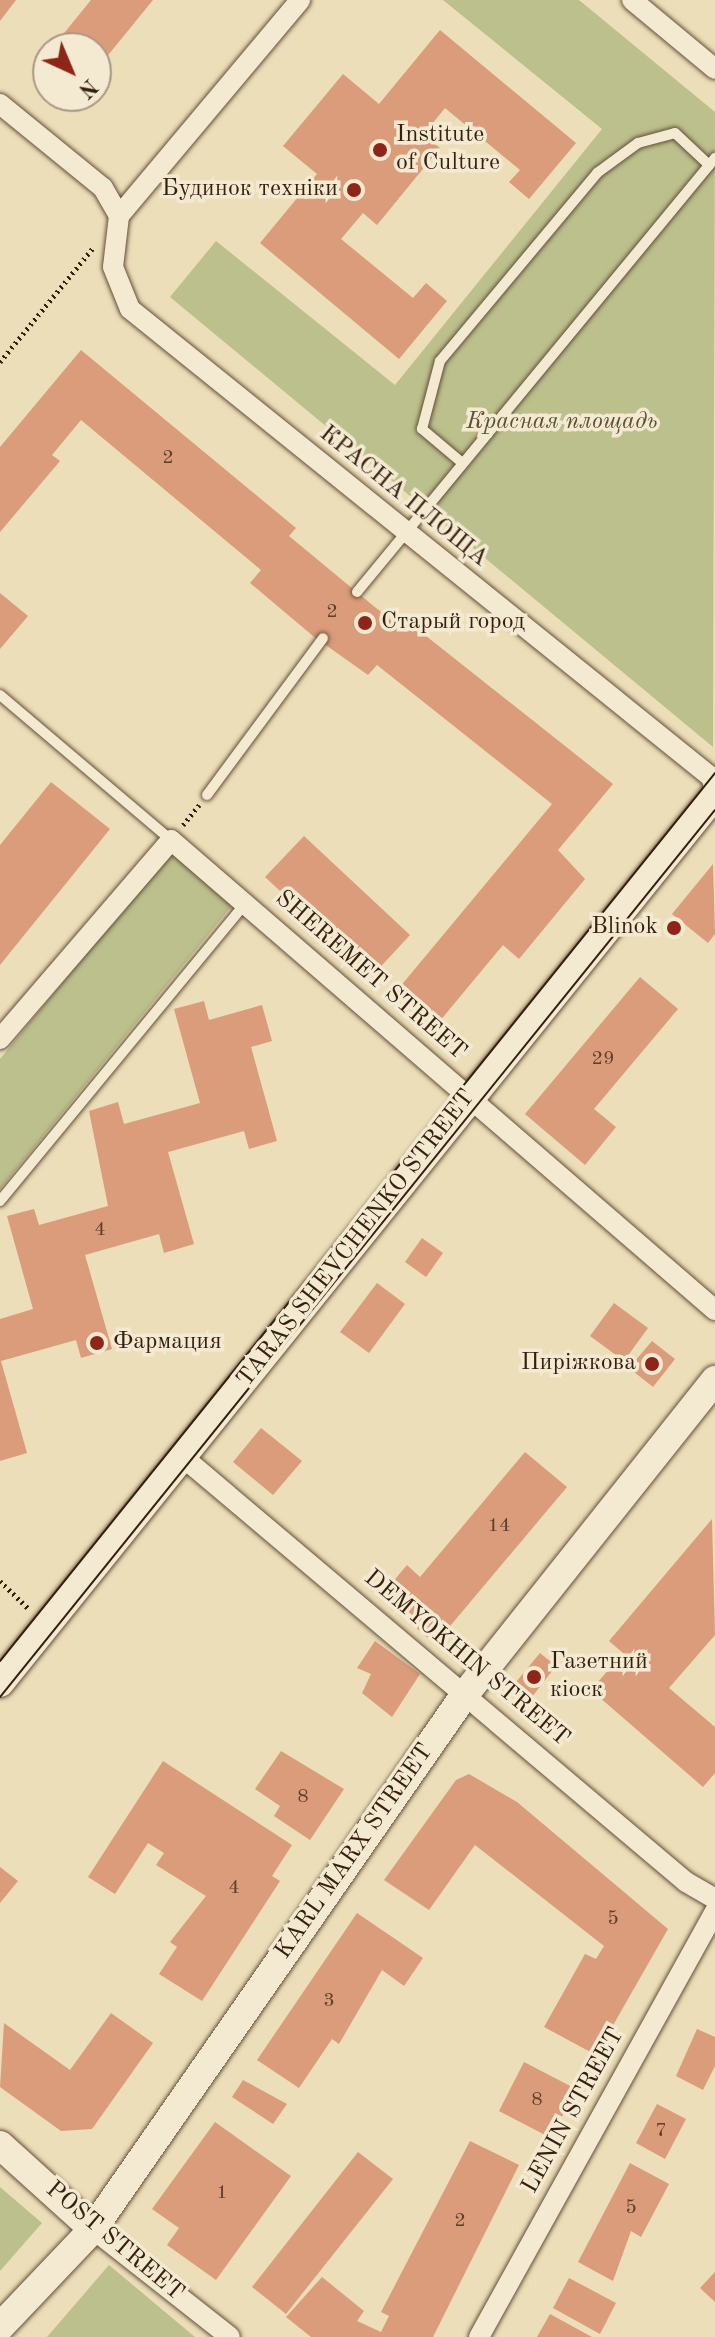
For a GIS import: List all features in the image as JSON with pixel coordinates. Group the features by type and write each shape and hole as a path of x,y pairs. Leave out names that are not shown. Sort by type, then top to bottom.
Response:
{"main road":[{"name":"TARAS SHEVCHENKO STREET","path":"0,1683 184,1458 467,1097 715,795"},
{"name":"KARL MARX STREET","path":"0,2327 93,2229 466,1693 715,1380"},
{"name":"POST STREET","path":"0,2145 93,2229"}],"street":[{"path":"1,106 103,188 119,216 300,0"},
{"path":"632,0 715,69"},
{"name":"КРАСНА ПЛОЩА","path":"119,216 113,267 130,309 401,531 711,777 715,788"},
{"path":"0,1039 171,840"},
{"name":"SHEREMET STREET","path":"171,840 715,1310"},
{"name":"DEMYOKHIN STREET","path":"184,1458 466,1693 686,1882 715,1899"},
{"name":"LENIN STREET","path":"479,2337 715,1911"},
{"name":"POST STREET","path":"93,2229 230,2337"}],"lane":[{"path":"357,592 401,531 460,461 712,161 675,133 638,143 587,185 440,361 422,429 460,461"},
{"path":"207,795 323,638"},
{"path":"0,695 171,840"},
{"path":"0,1201 246,902"}],"path":[{"path":"0,362 119,216"},
{"path":"171,840 207,795"},
{"path":"0,1581 47,1627"}],"green space":[{"name":"Красная площадь","path":"443,0 579,0 715,112 713,747 170,297 216,241 395,385 602,129"},
{"path":"172,849 234,903 0,1189 0,1059"},
{"path":"0,2187 42,2223 0,2271"},
{"path":"109,2265 195,2337 47,2337"}],"building":[{"path":"0,0 16,0 0,21"},
{"path":"91,0 153,0 112,50 112,32 65,32"},
{"name":"Будинок техніки","path":"440,30 576,143 529,199 509,182 520,170 445,108 423,135 440,148 377,225 363,213 341,239 413,298 426,283 447,301 399,359 260,243 317,174 283,146 343,74 379,104"},
{"path":"81,350 296,528 289,536 405,632 411,624 613,784 558,850 585,879 519,959 503,945 439,1022 399,988 552,804 377,665 368,675 313,636 250,583 261,570 81,420 52,455 60,461 0,532 0,447"},
{"path":"0,593 28,616 0,649"},
{"path":"51,782 110,829 0,965 0,845"},
{"path":"304,836 410,935 372,976 265,877"},
{"path":"713,864 715,934 708,943 672,914"},
{"path":"640,977 678,1009 594,1109 616,1127 585,1165 525,1114"},
{"path":"204,1001 209,1020 262,1005 272,1041 251,1047 277,1141 249,1149 244,1131 168,1152 194,1244 164,1253 159,1234 85,1255 112,1349 81,1358 76,1340 1,1361 27,1453 0,1461 0,1319 33,1309 7,1216 34,1209 39,1225 108,1206 89,1111 118,1102 124,1124 200,1103 174,1009"},
{"path":"422,1238 443,1253 426,1277 405,1262"},
{"path":"377,1283 405,1304 369,1353 340,1332"},
{"path":"614,1303 648,1328 624,1361 590,1336"},
{"name":"Пиріжкова","path":"652,1341 675,1359 653,1387 629,1368"},
{"path":"261,1428 302,1461 273,1495 233,1462"},
{"path":"525,1452 567,1487 435,1644 380,1597 407,1565 420,1577"},
{"path":"712,1519 715,1635 669,1688 715,1727 715,1773 703,1787 591,1690 623,1653 609,1641"},
{"path":"375,1641 420,1674 392,1717 362,1693 371,1674 357,1668"},
{"name":"Газетний кіоск","path":"540,1653 556,1666 528,1702 511,1688"},
{"path":"281,1751 344,1789 310,1840 274,1816 280,1806 255,1789"},
{"path":"163,1761 292,1845 272,1876 280,1881 202,2001 159,1974 177,1947 170,1942 206,1896 156,1865 164,1853 148,1843 115,1894 88,1877"},
{"path":"469,1774 517,1802 668,1929 596,2055 544,2027 585,1954 596,1959 604,1946 475,1845 429,1910 384,1880 456,1780"},
{"path":"0,1867 18,1881 0,1903"},
{"path":"357,1913 423,1958 404,1986 382,1970 339,2044 332,2039 299,2088 257,2060"},
{"path":"111,2013 153,2043 92,2129 61,2131 0,2087 4,2023 70,2070"},
{"path":"697,2029 715,2037 715,2066 703,2090 676,2076"},
{"path":"524,2062 576,2089 551,2138 499,2111"},
{"path":"243,2080 287,2104 273,2124 232,2097"},
{"path":"657,2104 686,2119 665,2159 636,2143"},
{"path":"215,2122 291,2176 216,2280 167,2245 179,2228 152,2209"},
{"path":"470,2141 519,2165 433,2337 311,2337 286,2317 322,2277 364,2311 357,2321 381,2332 389,2316 381,2312"},
{"path":"358,2152 393,2179 286,2314 252,2287"},
{"path":"630,2163 669,2184 641,2237 631,2231 613,2281 578,2262"},
{"path":"715,2272 715,2302 700,2288"},
{"path":"569,2278 616,2303 600,2334 553,2308"},
{"path":"550,2314 592,2337 537,2337"}],"tram line":[{"path":"0,1661 715,773"},
{"path":"0,1697 715,810"}],"place":[{"name":"Institute of Culture","path":"380,150"},
{"name":"Будинок техніки","path":"354,190"},
{"name":"Старый город","path":"365,623"},
{"name":"Blinok","path":"674,928"},
{"name":"Фармация","path":"97,1343"},
{"name":"Пиріжкова","path":"652,1364"},
{"name":"Газетний кіоск","path":"534,1677"}]}
